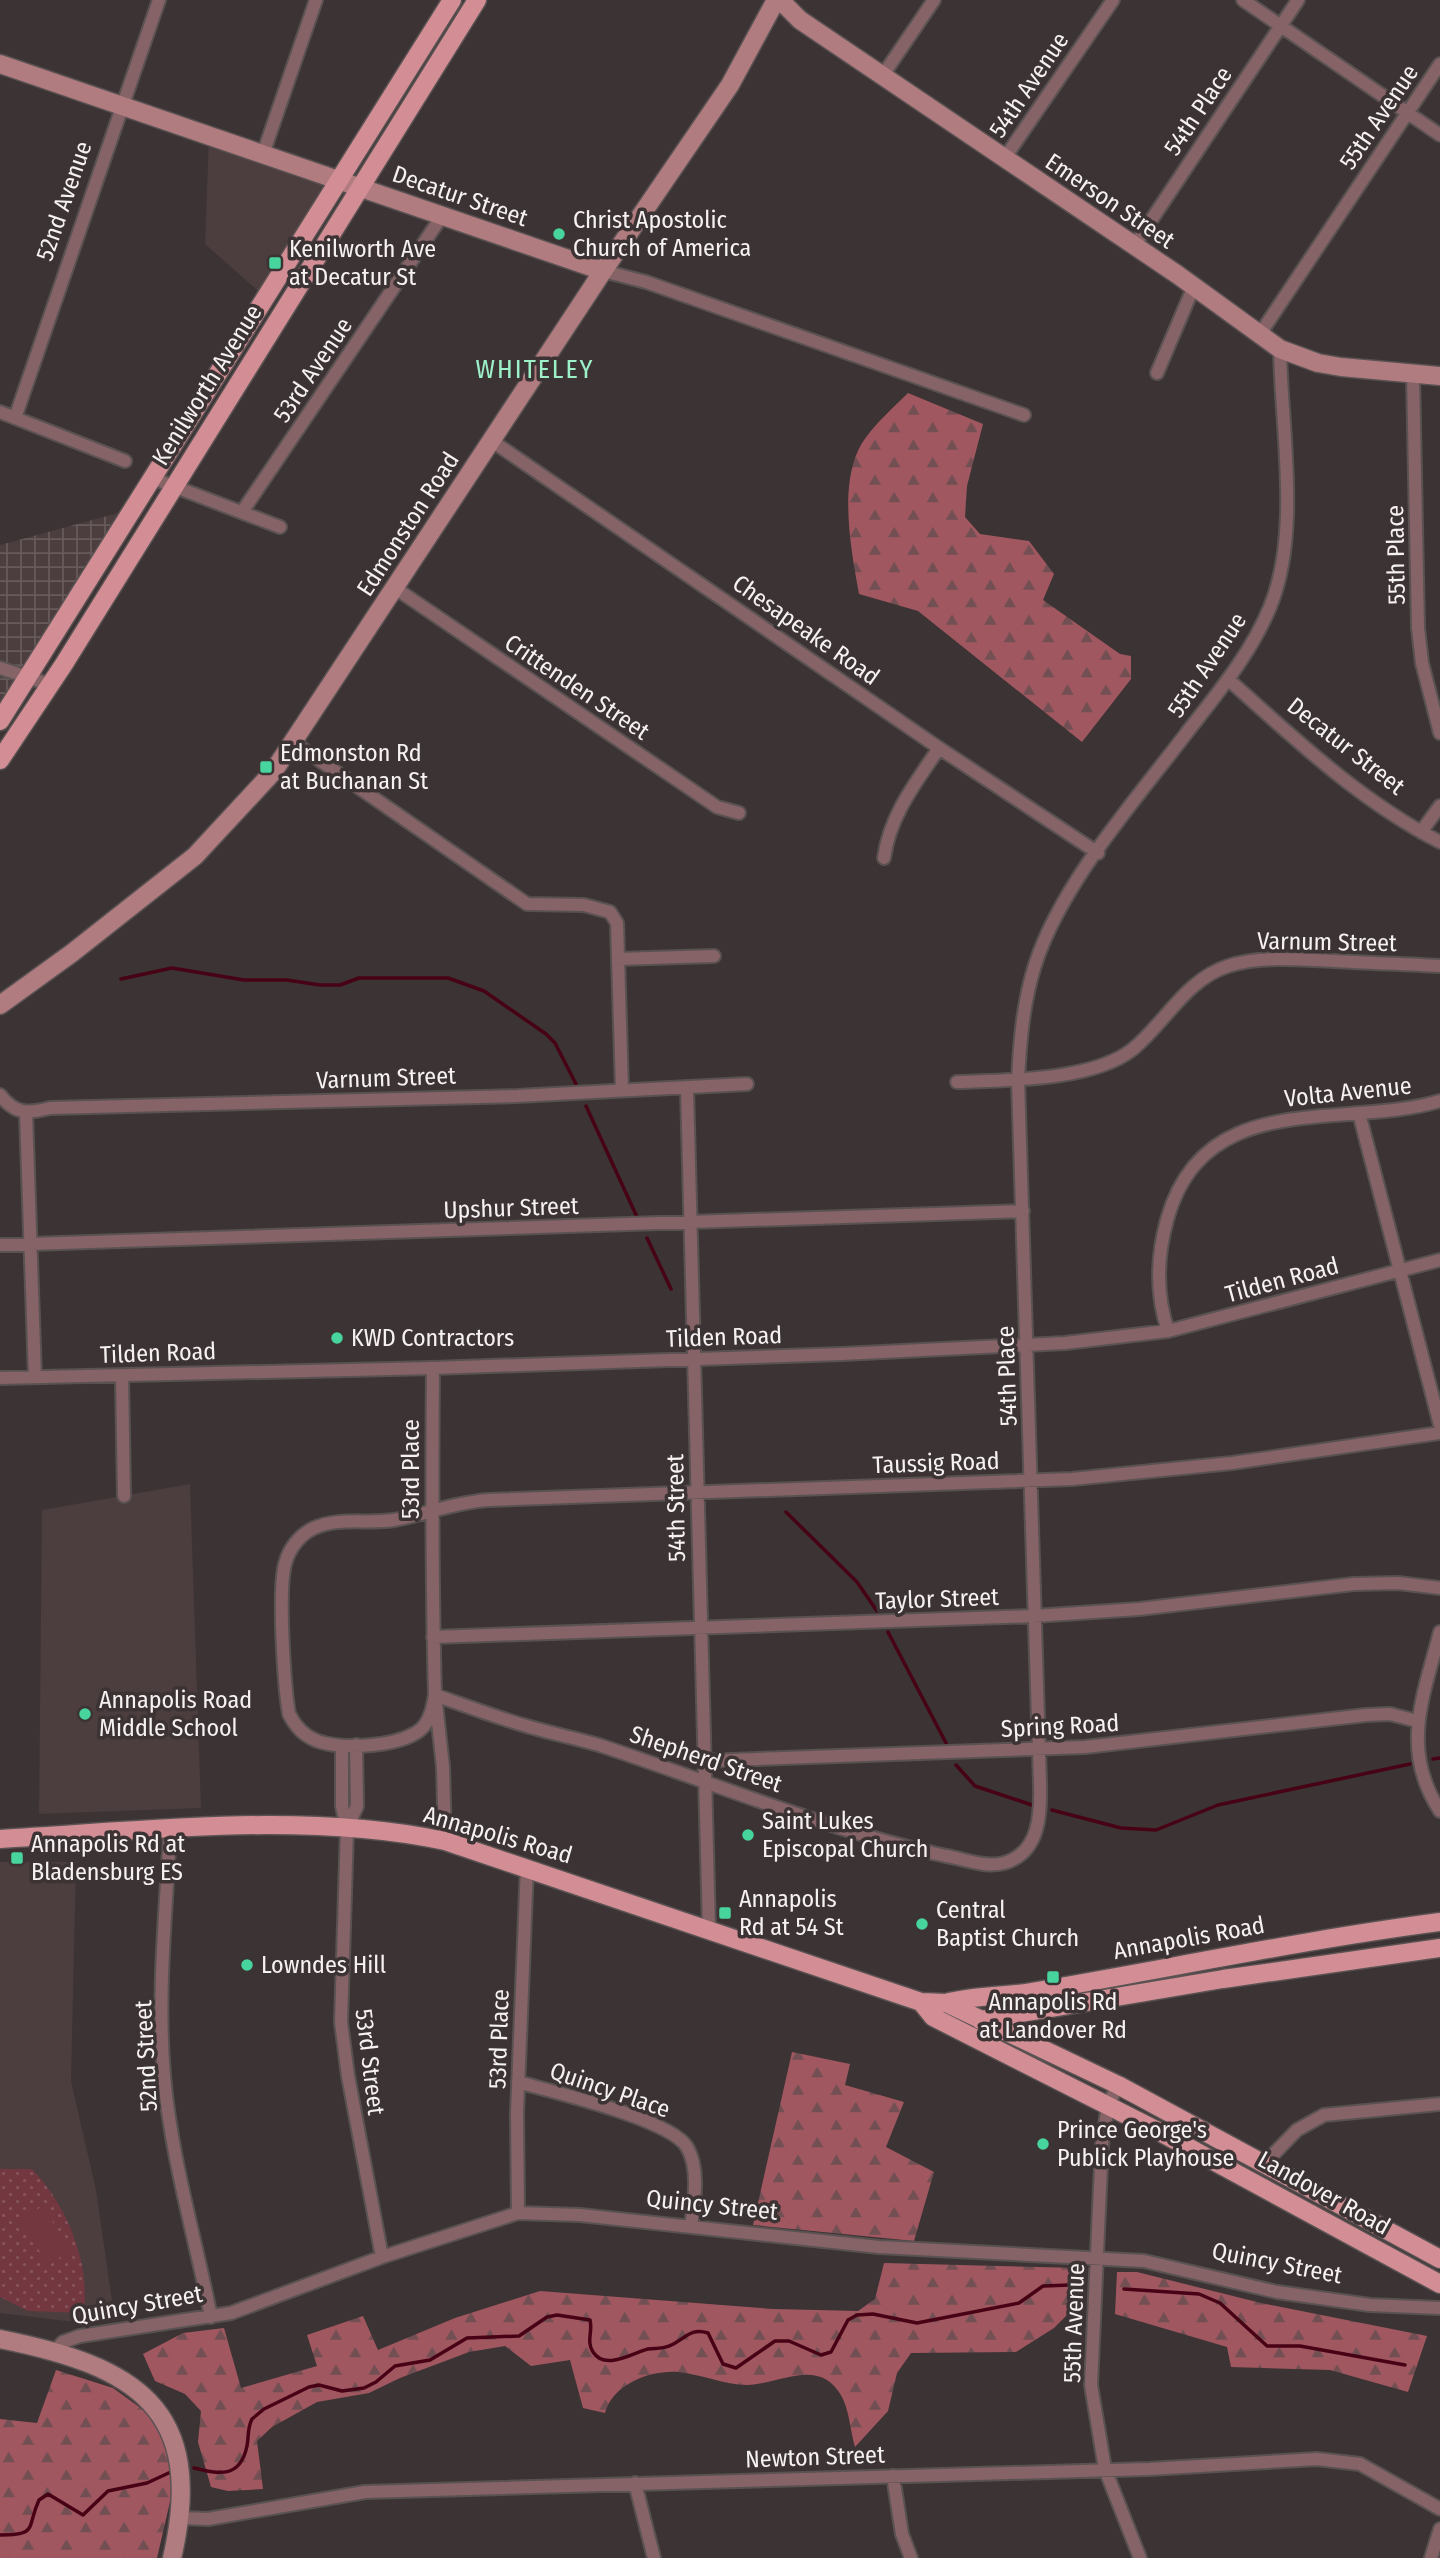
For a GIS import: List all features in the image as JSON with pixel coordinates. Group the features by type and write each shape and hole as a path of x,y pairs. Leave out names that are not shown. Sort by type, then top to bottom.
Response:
{"main road":[{"name":"Kenilworth Avenue","path":"0,721 452,0"},
{"name":"Kenilworth Avenue","path":"0,760 51,685 477,0"},
{"name":"Annapolis Road","path":"0,1839 300,1825 417,1835 527,1867 709,1928 815,1968 921,2002"},
{"name":"Annapolis Road","path":"946,2003 969,1996 1028,1993 1334,1937 1440,1922"},
{"name":"Annapolis Road","path":"956,2027 979,2020 1223,1979 1440,1948"},
{"name":"Landover Road","path":"921,2002 946,2003 1118,2085 1440,2259"},
{"name":"Landover Road","path":"921,2002 933,2017 1108,2105 1440,2284"},
{"path":"1029,2041 1027,2028 1031,2012"}],"street":[{"name":"52nd Avenue","path":"15,418 159,0"},
{"path":"263,154 316,0"},
{"name":"Emerson Street","path":"778,0 800,20 1194,286 1280,349 1318,363 1440,376"},
{"name":"Edmonston Road","path":"0,1005 72,953 195,856 252,798 293,742 603,271 730,85 778,0"},
{"path":"883,75 934,0"},
{"name":"54th Avenue","path":"1004,159 1113,0"},
{"path":"1243,0 1440,135"},
{"name":"54th Place","path":"1134,246 1298,0"},
{"name":"Decatur Street","path":"0,64 603,271 646,282 1024,415"},
{"name":"55th Avenue","path":"1260,334 1440,64"},
{"name":"53rd Avenue","path":"242,512 442,216"},
{"path":"1157,373 1194,286"},
{"name":"55th Avenue","path":"1098,853 1229,680 1270,608 1280,572 1285,534 1286,488 1280,349"},
{"name":"55th Place","path":"1413,374 1418,628 1422,663 1440,733"},
{"path":"0,412 125,461"},
{"name":"Chesapeake Road","path":"492,440 939,748 1098,853"},
{"path":"152,478 280,527"},
{"name":"Crittenden Street","path":"395,588 717,807 739,813"},
{"path":"0,668 51,685"},
{"name":"Decatur Street","path":"1229,680 1332,771 1440,842"},
{"path":"293,742 527,904 584,905 610,912 617,923 622,1090"},
{"path":"884,858 887,835 902,803 939,748"},
{"path":"1421,832 1440,806"},
{"name":"54th Place","path":"966,1860 988,1865 1005,1863 1017,1856 1037,1831 1041,1809 1018,1080 1027,997 1035,964 1064,901 1098,853"},
{"path":"618,954 714,956"},
{"name":"Varnum Street","path":"957,1082 1018,1080 1114,1060 1133,1049 1183,995 1204,977 1227,966 1256,960 1291,959 1440,966"},
{"name":"Varnum Street","path":"26,1113 50,1108 747,1084"},
{"name":"54th Street","path":"687,1088 709,1928"},
{"path":"0,1095 9,1107 26,1113 35,1377"},
{"name":"Volta Avenue","path":"1168,1331 1161,1303 1159,1262 1169,1213 1188,1174 1222,1143 1261,1125 1306,1115 1421,1107 1440,1101"},
{"path":"1359,1113 1440,1426"},
{"name":"Upshur Street","path":"0,1245 1023,1212"},
{"name":"Tilden Road","path":"0,1378 433,1368 1028,1346 1168,1331 1440,1260"},
{"name":"53rd Place","path":"433,1368 433,1637 435,1695 443,1767 445,1841"},
{"path":"122,1376 124,1496"},
{"name":"Taussig Road","path":"432,1508 488,1500 1031,1482 1194,1468 1440,1433"},
{"path":"347,1829 342,1806 342,1745 317,1741 306,1736 295,1726 289,1714 283,1584 290,1551 300,1537 314,1528 332,1524 392,1520 432,1508"},
{"name":"Taylor Street","path":"433,1637 1034,1616 1139,1609 1354,1584 1398,1583 1440,1588"},
{"path":"1440,1632 1417,1721 1416,1741 1421,1773 1440,1811"},
{"name":"53rd Place","path":"342,1745 394,1742 415,1734 428,1721 435,1695"},
{"name":"Shepherd Street","path":"435,1695 865,1835 966,1860"},
{"name":"Spring Road","path":"704,1761 1039,1749 1145,1742 1366,1715 1390,1714 1417,1721"},
{"path":"347,1829 357,1806 356,1745"},
{"name":"53rd Street","path":"347,1829 341,2022 348,2076 382,2257"},
{"name":"52nd Street","path":"170,1831 164,1935 164,2076 170,2122 211,2317"},
{"name":"53rd Place","path":"518,2213 518,2082 527,1867"},
{"name":"Quincy Place","path":"518,2082 654,2124 679,2138 686,2146 693,2166 691,2227"},
{"name":"55th Avenue","path":"1118,2085 1108,2105 1102,2144 1091,2385 1105,2469 1140,2558"},
{"path":"1265,2164 1297,2130 1324,2115 1440,2104"},
{"name":"Quincy Street","path":"0,2339 54,2352 63,2342 80,2336 211,2317 255,2306 382,2257 518,2213 580,2215 879,2247 1144,2261 1277,2292 1370,2305 1440,2308"},
{"path":"1440,2274 1440,2284"},
{"path":"54,2352 127,2383 162,2416 173,2435 181,2467 181,2518 172,2558"},
{"name":"Newton Street","path":"181,2518 200,2520 365,2492 1343,2460 1377,2472 1440,2509"},
{"path":"893,2476 902,2535 911,2558"},
{"path":"635,2483 654,2558"},
{"path":"1431,2558 1440,2529"}],"shaded area":[{"path":"209,136 338,180 265,297 205,244"},
{"path":"133,509 0,721 0,545"},
{"path":"190,1484 201,1808 39,1814 42,1510"},
{"path":"0,1862 76,1862 71,2081 96,2190 115,2321 66,2321 0,2313"},
{"path":"0,2169 32,2169 56,2200 79,2254 85,2293 84,2313 28,2311 0,2297"},
{"path":"43,2206 70,2251 48,2265 20,2219"}],"green space":[{"path":"908,393 983,424 967,486 965,517 980,534 1029,541 1054,574 1043,600 1120,654 1131,656 1131,679 1082,742 918,611 859,594 848,513 852,471 857,452 867,436"},
{"path":"792,2052 850,2064 845,2085 904,2102 886,2147 934,2172 914,2241 753,2225"},
{"path":"884,2263 1079,2268 1072,2310 1054,2328 1016,2352 911,2353 897,2373 888,2411 855,2447 847,2410 840,2394 835,2386 818,2376 798,2375 747,2385 678,2372 656,2373 624,2387 609,2403 605,2413 583,2408 570,2360 531,2366 505,2346 469,2352 400,2378 369,2393 317,2402 272,2427 257,2441 263,2489 228,2491 211,2487 198,2442 201,2411 185,2394 155,2381 143,2354 183,2333 224,2328 241,2388 317,2366 307,2335 363,2316 378,2350 455,2318 540,2291 773,2309 858,2311 875,2299"},
{"path":"1117,2272 1137,2272 1261,2303 1427,2336 1408,2392 1330,2370 1231,2367 1227,2347 1115,2314"},
{"path":"56,2370 113,2388 146,2412 163,2438 175,2480 157,2558 0,2558 0,2419 37,2423"}],"waterway":[{"path":"121,979 172,968 244,980 287,980 320,985 340,985 359,978 448,978 484,991 546,1034 555,1043 576,1084"},
{"path":"586,1106 637,1217"},
{"path":"647,1238 671,1289"},
{"path":"786,1512 857,1582 877,1611"},
{"path":"888,1632 946,1743"},
{"path":"1433,1759 1440,1758"},
{"path":"1052,1810 1121,1828 1156,1830 1218,1805 1410,1764"},
{"path":"956,1765 975,1786 1032,1805"},
{"path":"194,2468 212,2472 234,2469 244,2457 252,2419 264,2409 309,2387 319,2385 342,2391 364,2388 395,2366 430,2360 467,2338 519,2336 547,2317 557,2315 590,2320 591,2348 604,2360 666,2347 692,2333 702,2332 708,2333 723,2364 736,2368 775,2341 789,2341 821,2355 831,2352 848,2320 857,2315 873,2314 917,2323 1019,2303 1043,2286 1070,2285"},
{"path":"1124,2289 1199,2294 1220,2303 1267,2346 1300,2346 1405,2365"},
{"path":"0,2535 26,2531 39,2500 48,2494 83,2515 108,2491 147,2483 173,2471"}],"place":[{"name":"Christ Apostolic Church of America","path":"559,234"},
{"name":"Kenilworth Ave at Decatur St","path":"275,263"},
{"name":"Edmonston Rd at Buchanan St","path":"266,767"},
{"name":"KWD Contractors","path":"337,1338"},
{"name":"Annapolis Road Middle School","path":"85,1714"},
{"name":"Saint Lukes Episcopal Church","path":"748,1835"},
{"name":"Annapolis Rd at Bladensburg ES","path":"17,1858"},
{"name":"Annapolis Rd at 54 St","path":"725,1913"},
{"name":"Central Baptist Church","path":"922,1924"},
{"name":"Lowndes Hill","path":"247,1965"},
{"name":"Annapolis Rd at Landover Rd","path":"1053,1977"},
{"name":"Prince George's Publick Playhouse","path":"1043,2144"}],"district":[{"name":"WHITELEY","path":"535,369"}]}
